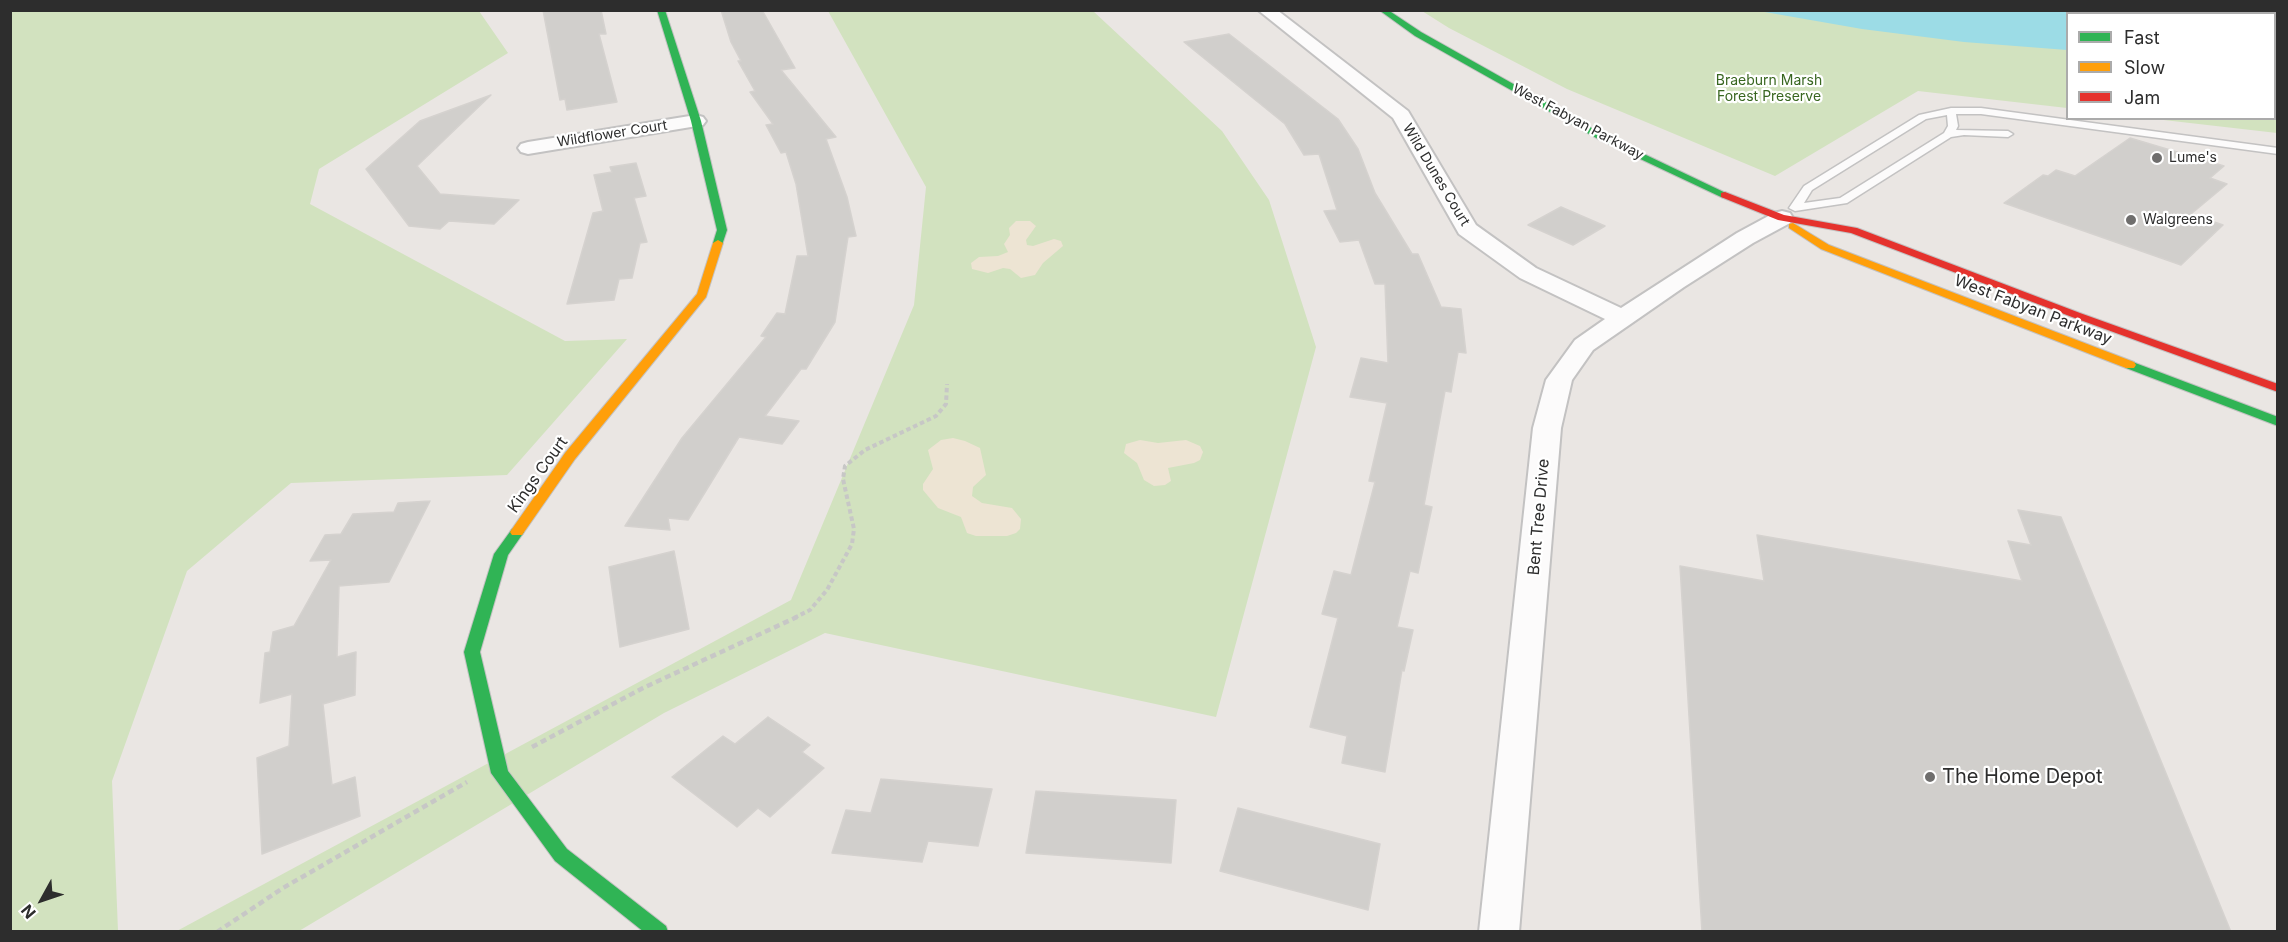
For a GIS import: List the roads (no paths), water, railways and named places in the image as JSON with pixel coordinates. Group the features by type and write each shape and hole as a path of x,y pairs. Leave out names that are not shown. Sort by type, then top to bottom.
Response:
{"main road":[{"name":"Kings Court","path":"659,932 561,855 500,773 472,652 501,554 570,456 702,295 722,230 696,121 661,10"},
{"name":"West Fabyan Parkway","path":"1382,10 1438,46 1601,137 1720,193 1782,218 1825,247 2277,422"},
{"name":"West Fabyan Parkway","path":"1782,218 1853,230 2277,388"},
{"path":"1945,294 2038,342 2212,412"}],"street":[{"name":"Wild Dunes Court","path":"1266,10 1401,115 1467,229 1528,273 1622,318"},
{"name":"Wildflower Court","path":"528,148 696,121"},
{"name":"Bent Tree Drive","path":"1499,932 1547,428 1559,381 1584,345 1745,238 1782,218"}],"lane":[{"path":"1948,135 1953,126 1951,111"},
{"path":"2008,134 1964,132 1948,135 1843,201 1795,208 1808,188 1923,117 1951,111 1981,111 2277,151"}],"water":[{"path":"1759,11 2277,11 2277,63 2276,12 2066,12 2066,50 1964,42 1862,29"}],"place":[{"name":"Lume's","path":"2157,158"},
{"name":"Walgreens","path":"2131,220"},
{"name":"The Home Depot","path":"1930,777"}],"park label":[{"name":"Braeburn Marsh Forest Preserve","path":"1769,90"}]}
